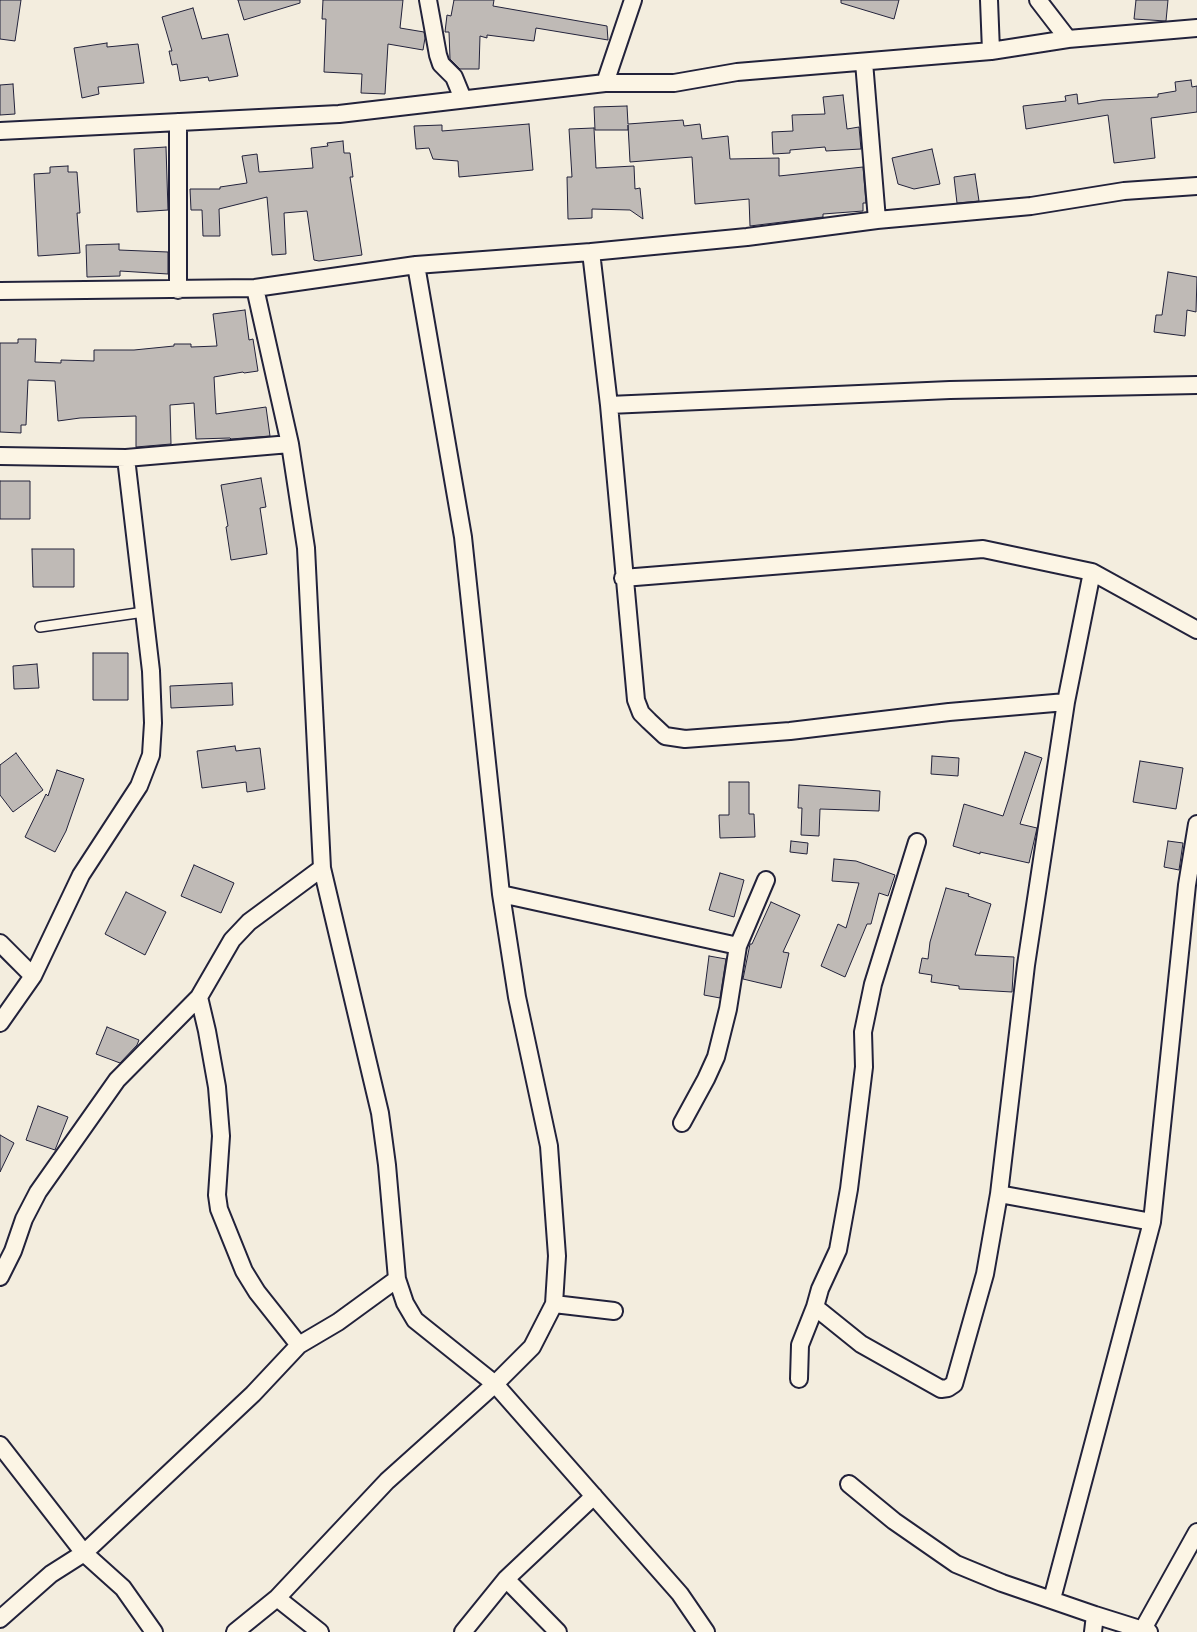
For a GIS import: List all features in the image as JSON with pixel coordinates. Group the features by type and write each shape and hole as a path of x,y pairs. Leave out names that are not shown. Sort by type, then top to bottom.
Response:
{"street":[{"path":"428,0 438,56 441,64 454,77 464,98"},
{"path":"605,83 633,0"},
{"path":"989,0 991,51"},
{"path":"1038,0 1068,39"},
{"path":"0,131 339,114 605,83 667,84 737,72 991,51 1068,39 1197,28"},
{"path":"864,62 877,220"},
{"path":"178,122 178,290"},
{"path":"0,291 255,288 416,265 591,252 747,237 877,220 1031,206 1124,191 1197,186"},
{"path":"591,252 608,404 636,700 641,713 665,736 685,739 747,735 949,712 1066,702"},
{"path":"235,1632 278,1598 387,1481 495,1384 536,1342 554,1304 557,1256 549,1146 517,998 501,894 463,537 416,265"},
{"path":"255,288 290,444 306,548 322,868 380,1113 387,1165 397,1279 405,1303 415,1320 495,1384 680,1594 706,1632"},
{"path":"608,404 950,390 1197,385"},
{"path":"0,456 126,458 290,444"},
{"path":"0,1023 32,976 80,875 139,786 151,756 153,723 151,671 126,458"},
{"path":"623,578 965,549 997,551 1092,572 1197,630"},
{"path":"815,1307 861,1344 941,1389 948,1388 954,1384 985,1274 999,1194 1026,965 1066,702 1092,572"},
{"path":"1052,1599 1152,1222 1187,885 1197,824"},
{"path":"799,1379 800,1345 820,1289 838,1250 849,1189 864,1067 863,1032 873,984 917,842"},
{"path":"0,1277 13,1251 24,1219 38,1192 117,1080 199,997 232,940 249,922 322,868"},
{"path":"682,1123 716,1057 728,1009 738,946 766,880"},
{"path":"501,894 738,946"},
{"path":"0,943 32,976"},
{"path":"199,997 208,1030 217,1087 221,1136 217,1195 219,1209 244,1271 257,1292 299,1345"},
{"path":"999,1194 1152,1222"},
{"path":"0,1619 51,1574 84,1553 252,1394 299,1345 331,1326 397,1279"},
{"path":"554,1304 614,1311"},
{"path":"0,1445 84,1553 122,1588 154,1632"},
{"path":"849,1484 894,1521 956,1564 1002,1583 1146,1631 1197,1532"},
{"path":"463,1632 506,1579 594,1496"},
{"path":"506,1579 558,1632"},
{"path":"278,1598 320,1632"},
{"path":"1093,1632 1095,1615"}],"lane":[{"path":"40,628 144,612"}],"building":[{"path":"0,0 21,0 15,41 0,39"},
{"path":"238,0 300,0 300,3 244,20"},
{"path":"323,0 403,0 400,28 424,32 423,50 388,44 385,94 361,93 362,74 324,72 326,19 322,19"},
{"path":"454,0 494,0 493,6 607,26 608,40 536,28 534,41 487,35 487,38 480,36 479,69 460,69 450,59 449,32 445,32 447,15 451,16"},
{"path":"841,0 899,0 894,19 841,3"},
{"path":"1136,0 1168,0 1166,21 1134,19"},
{"path":"193,8 202,39 228,34 238,76 209,81 208,77 180,81 177,64 172,65 169,51 172,51 162,17"},
{"path":"107,43 107,47 138,44 144,83 98,87 99,94 82,98 74,48"},
{"path":"1191,80 1192,87 1197,86 1197,112 1151,118 1155,158 1114,163 1108,115 1026,129 1023,106 1066,101 1065,96 1077,94 1078,104 1102,100 1158,97 1158,94 1176,91 1175,82"},
{"path":"13,84 15,114 0,115 0,85"},
{"path":"843,95 847,129 859,127 861,149 826,151 825,147 790,150 790,153 773,154 772,132 793,131 792,115 825,114 823,97"},
{"path":"627,106 628,124 683,120 684,126 700,124 702,139 728,136 730,159 779,158 779,176 863,167 866,203 863,203 863,211 823,214 823,217 750,226 749,199 695,204 692,157 630,162 628,125 628,130 595,130 594,107"},
{"path":"529,124 533,170 459,177 458,161 433,159 429,148 416,149 414,126 442,125 442,131"},
{"path":"594,128 596,168 634,166 635,189 640,188 643,219 630,210 592,209 592,218 568,219 567,177 572,177 569,129"},
{"path":"343,141 344,153 350,153 353,177 350,177 362,255 319,261 314,260 307,211 284,213 286,254 272,255 267,197 219,209 220,236 203,236 202,210 191,210 190,189 220,189 220,187 247,183 242,156 257,154 259,172 313,168 311,148 328,146 327,143"},
{"path":"166,147 168,210 137,212 134,149"},
{"path":"932,149 940,184 914,189 898,184 892,158"},
{"path":"68,166 68,172 77,172 80,213 77,213 80,253 38,256 34,174 50,173 50,167"},
{"path":"975,174 979,201 957,203 954,177"},
{"path":"119,244 119,250 168,252 168,274 120,271 120,276 87,277 86,245"},
{"path":"1168,272 1197,277 1196,312 1187,310 1185,336 1154,332 1156,315 1162,315"},
{"path":"245,310 249,340 253,339 258,371 214,377 216,414 266,407 270,436 196,439 194,403 170,405 171,444 136,447 136,416 80,418 58,421 55,381 28,380 26,425 21,425 21,433 0,432 0,343 18,343 18,339 36,339 35,362 61,363 61,360 94,361 94,350 134,350 174,346 174,344 191,344 191,347 217,346 213,314"},
{"path":"261,478 266,507 260,508 267,554 231,560 226,527 228,526 221,485"},
{"path":"0,481 30,481 30,519 0,519"},
{"path":"32,549 74,549 74,587 33,587"},
{"path":"93,653 128,653 128,700 93,700"},
{"path":"37,664 39,688 14,689 13,666"},
{"path":"232,683 233,705 171,708 170,686"},
{"path":"235,746 236,751 260,748 265,789 247,792 246,782 202,788 197,751"},
{"path":"1025,752 1042,758 1020,824 1037,828 1029,863 980,852 980,854 953,846 964,804 1003,816"},
{"path":"16,753 43,790 13,812 0,795 0,765"},
{"path":"932,756 959,758 958,776 931,774"},
{"path":"1140,761 1183,768 1176,809 1133,802"},
{"path":"57,770 84,779 66,831 55,852 25,837 46,794 48,796"},
{"path":"729,782 749,782 749,814 754,814 755,837 720,838 719,815 729,815"},
{"path":"799,785 880,791 879,811 820,809 819,836 801,835 802,808 798,808"},
{"path":"791,841 808,843 807,854 790,852"},
{"path":"1168,841 1183,843 1179,870 1164,867"},
{"path":"834,859 856,861 895,875 888,896 879,893 871,924 867,924 845,977 821,966 838,924 846,928 859,883 832,881"},
{"path":"194,865 234,883 221,913 181,896"},
{"path":"720,873 744,880 734,917 709,910"},
{"path":"946,888 969,894 968,896 991,904 975,955 1014,957 1012,992 959,989 959,986 931,982 932,975 919,973 922,958 928,959 930,942"},
{"path":"126,892 166,912 145,955 105,934"},
{"path":"771,902 800,915 783,952 789,953 781,988 743,979 750,944 752,944"},
{"path":"709,956 726,959 720,998 704,995"},
{"path":"107,1027 139,1040 137,1045 120,1063 96,1054"},
{"path":"38,1106 68,1117 55,1150 26,1140"},
{"path":"0,1135 14,1143 0,1172"}]}
